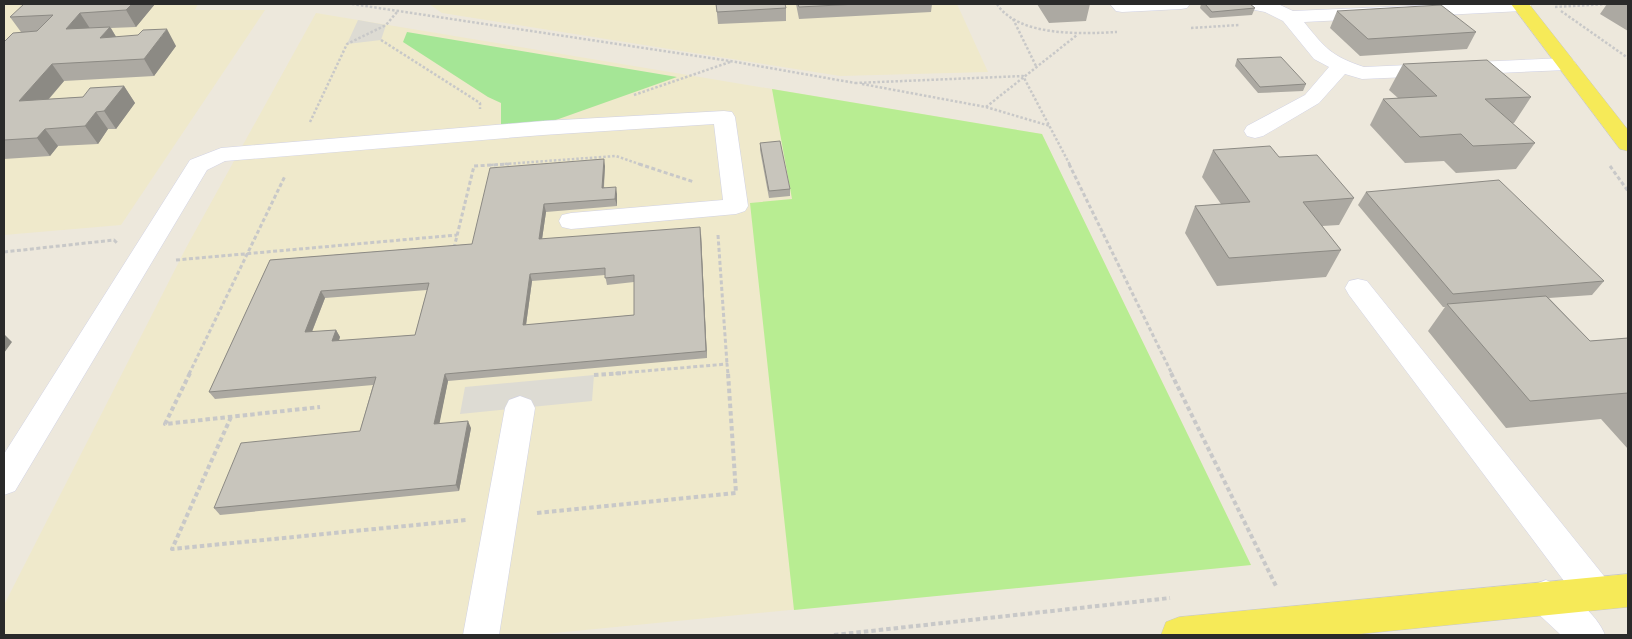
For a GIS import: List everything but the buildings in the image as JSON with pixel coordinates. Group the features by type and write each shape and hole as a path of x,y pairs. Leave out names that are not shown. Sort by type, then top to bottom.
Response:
{"main road":[{"path":"1521,5 1628,144"},
{"path":"1180,635 1612,591"}],"lane":[{"path":"1119,4 1122,7 1181,4"},
{"path":"1251,4 1270,7 1290,18 1321,55 1341,66 1362,73 1566,64"},
{"path":"1290,18 1521,5"},
{"path":"1254,131 1312,99 1341,66"},
{"path":"4,481 198,164 220,155 481,133 724,118 736,206 571,221"},
{"path":"1358,288 1612,591"},
{"path":"481,635 520,408"},
{"path":"1546,597 1587,635"}],"path":[{"path":"352,4 730,61 986,107 1051,126"},
{"path":"997,4 1001,12"},
{"path":"1553,4 1628,58"},
{"path":"386,25 397,12"},
{"path":"1012,18 1036,66"},
{"path":"986,107 1077,35"},
{"path":"382,40 480,103 481,133 452,253"},
{"path":"855,83 1023,76"},
{"path":"1023,76 1051,126 1277,586 1267,588"},
{"path":"474,166 616,156 714,188 727,364"},
{"path":"4,252 114,240 137,264 457,235"},
{"path":"249,254 165,424 320,408"},
{"path":"834,635 1178,597"}],"shaded area":[{"path":"4,4 198,4 195,10 265,10 121,225 4,235"},
{"path":"429,4 957,4 988,72 840,76 442,13"},
{"path":"316,13 1042,134 1251,565 534,635 4,635 4,605 187,246"},
{"path":"358,20 386,25 381,40 347,44"},
{"path":"594,375 592,401 460,414 465,387"}],"green space":[{"path":"407,32 677,77 553,121 501,127 501,103 488,97 403,42"},
{"path":"772,89 1042,134 1251,565 794,610 750,203 792,199"}]}
